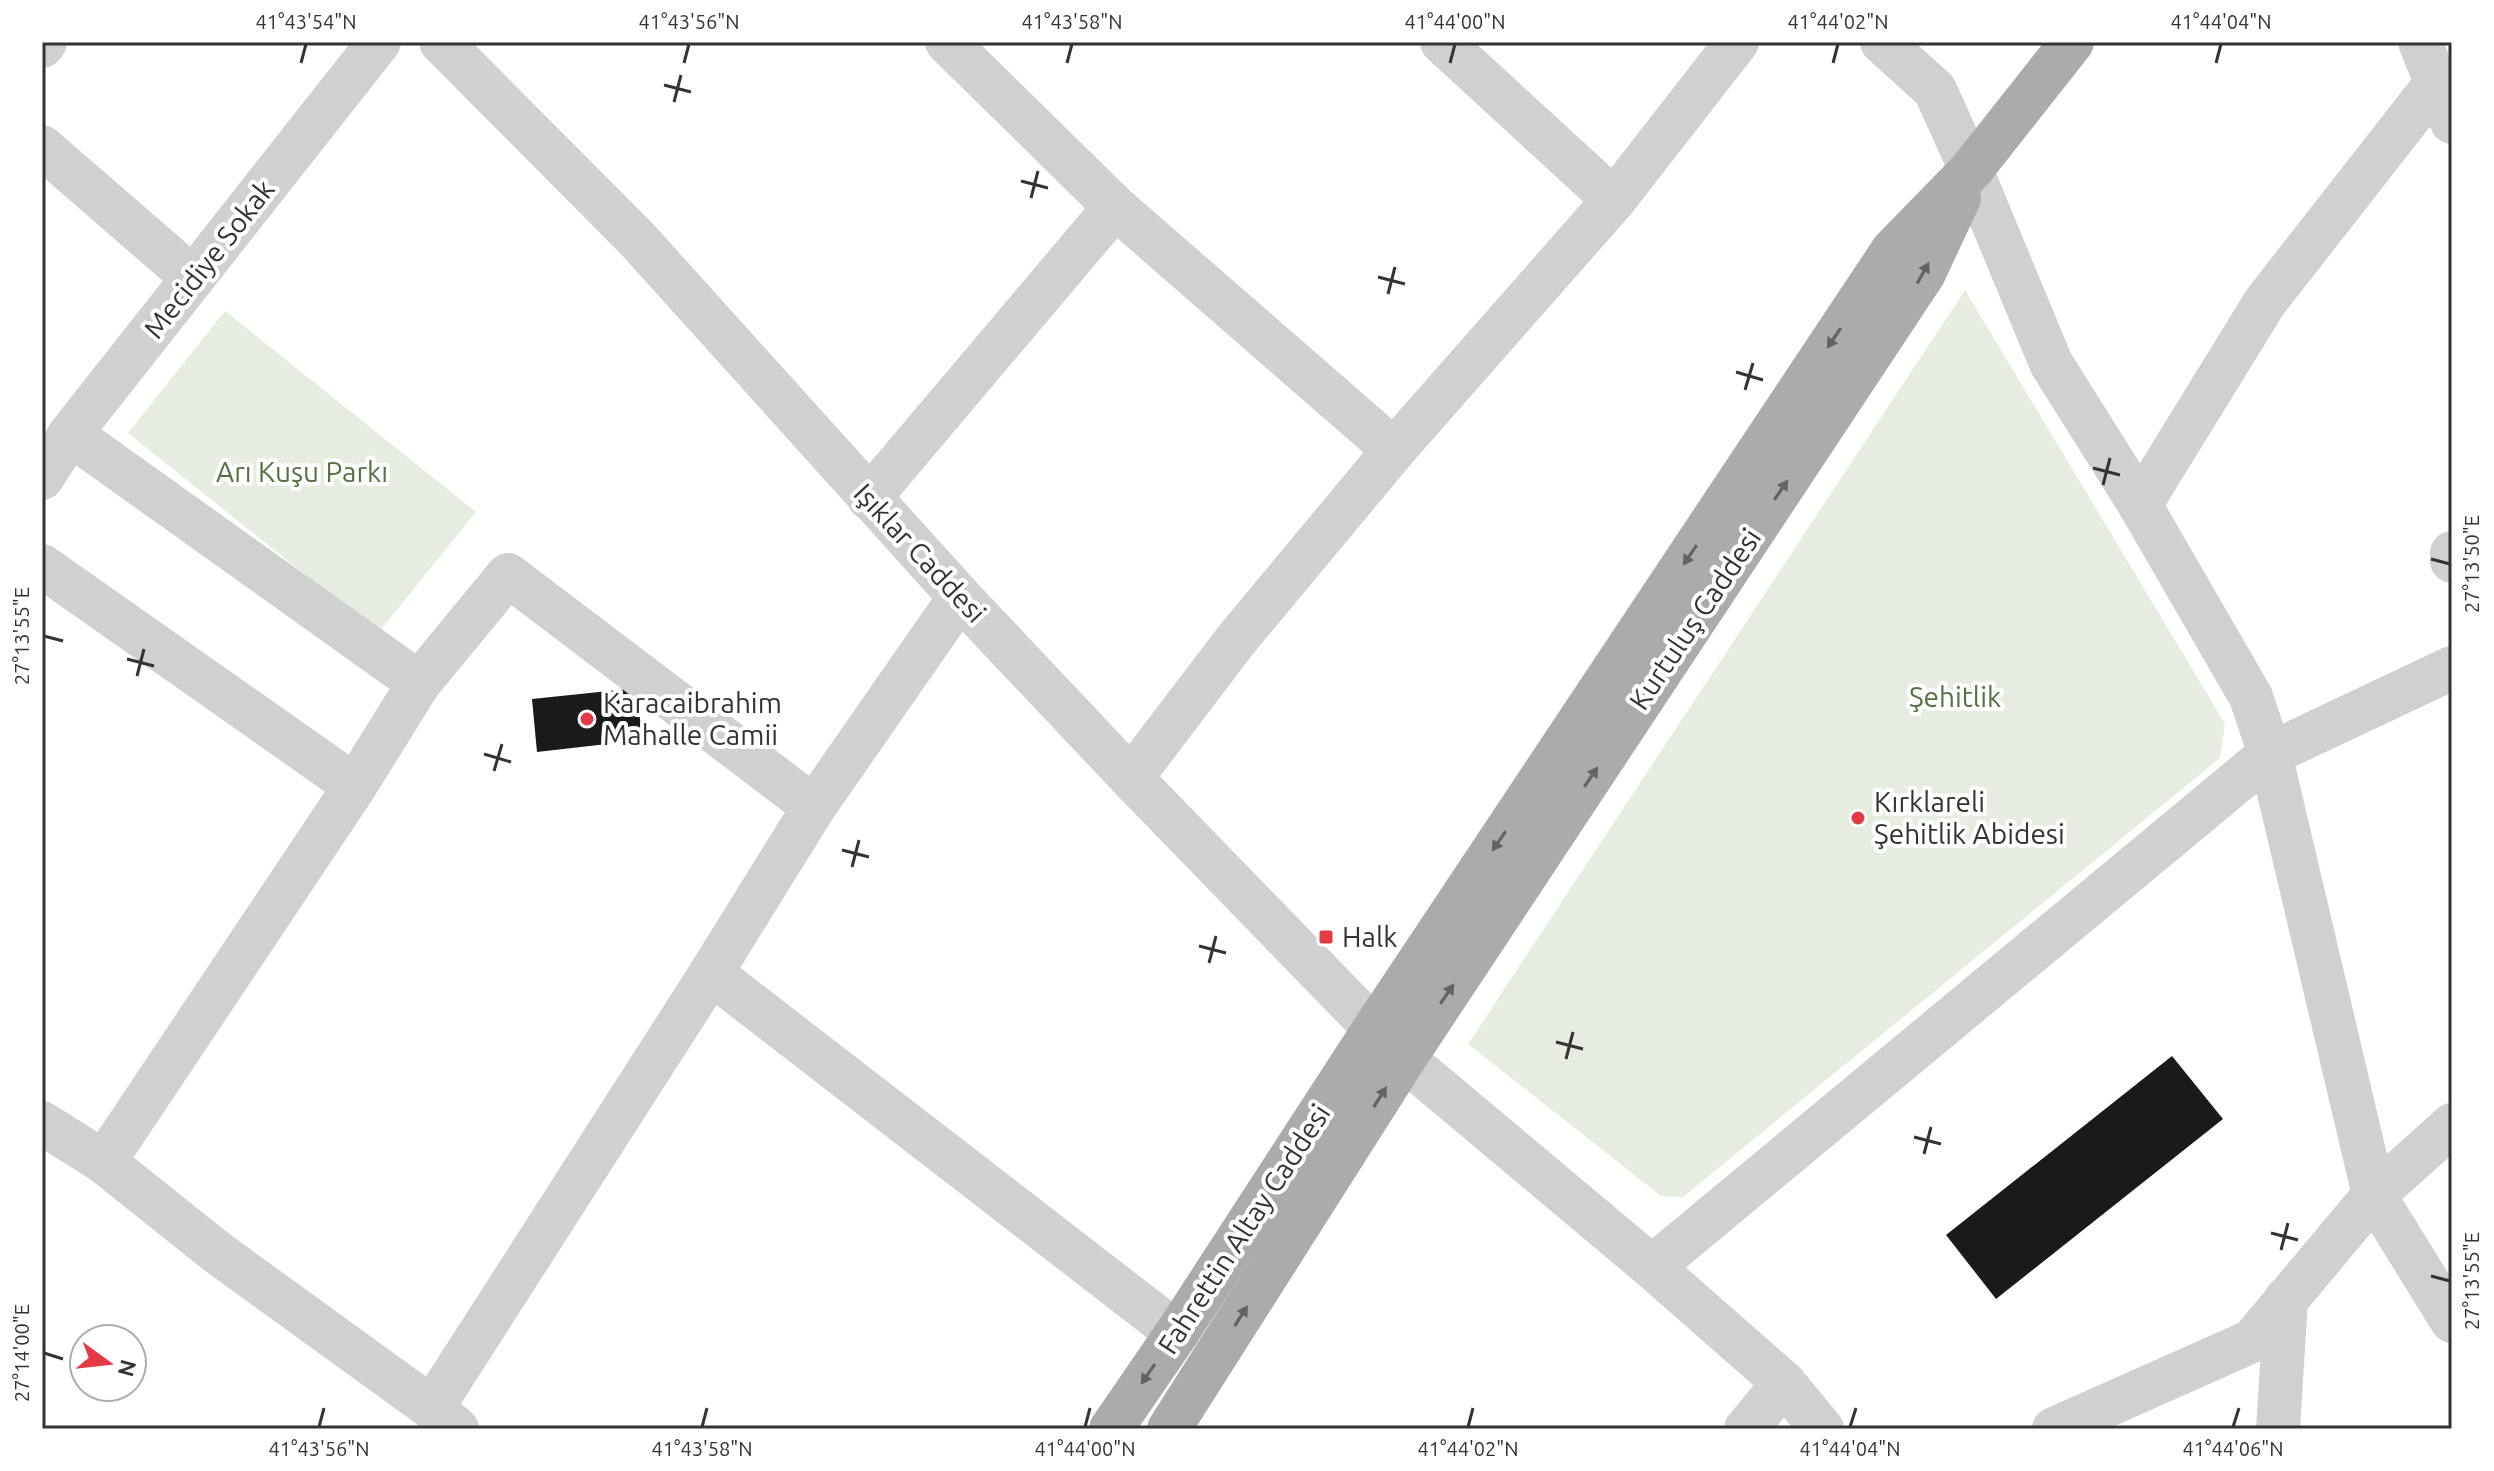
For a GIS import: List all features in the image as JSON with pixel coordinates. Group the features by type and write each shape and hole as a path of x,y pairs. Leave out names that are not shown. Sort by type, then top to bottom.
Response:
{"main road":[{"name":"Kurtuluş Caddesi","path":"1375,1028 1893,250 1971,170 2072,42"},
{"name":"Kurtuluş Caddesi","path":"1404,1059 1924,273 1971,170"},
{"name":"Fahrettin Altay Caddesi","path":"1111,1429 1375,1028"},
{"name":"Fahrettin Altay Caddesi","path":"1169,1429 1404,1059"}],"street":[{"name":"Mecidiye Sokak","path":"42,478 70,434 379,42"},
{"name":"Işıklar Caddesi","path":"441,42 637,239 960,597 1404,1059 1652,1267 1784,1383 1822,1429"},
{"path":"947,42 1115,207 1394,450"},
{"path":"1442,42 1614,200"},
{"path":"1131,778 1236,640 1394,450 1614,200 1737,42"},
{"path":"1882,42 1935,90 2051,363 2140,505 2251,697 2270,754 2374,1195 2452,1321"},
{"path":"2140,505 2265,302 2444,102 2420,42"},
{"path":"42,147 193,278"},
{"path":"869,498 1115,207"},
{"path":"70,434 419,683"},
{"path":"2452,553 2452,561"},
{"path":"42,566 355,786"},
{"path":"104,1162 355,786 419,683 508,575 814,807"},
{"path":"42,1123 104,1162 218,1253 445,1419 711,973 814,807 960,597"},
{"path":"1652,1267 2270,754 2452,668"},
{"path":"711,973 1177,1333"},
{"path":"2054,1429 2252,1341 2374,1195 2452,1125"},
{"path":"2278,1429 2286,1299"},
{"path":"1746,1429 1784,1383"}],"green space":[{"name":"Şehitlik","path":"1965,290 2225,724 2220,758 1683,1197 1661,1196 1468,1044"},
{"name":"Arı Kuşu Parkı","path":"225,311 476,512 378,633 128,433"}],"building":[{"name":"Karacaibrahim Mahalle Camii","path":"637,688 642,740 537,752 532,699"},
{"path":"2172,1056 2223,1119 1996,1299 1946,1235"}],"place":[{"name":"Karacaibrahim Mahalle Camii","path":"587,719"},
{"name":"Kırklareli Şehitlik Abidesi","path":"1858,818"},
{"name":"Halk","path":"1326,937"}]}
